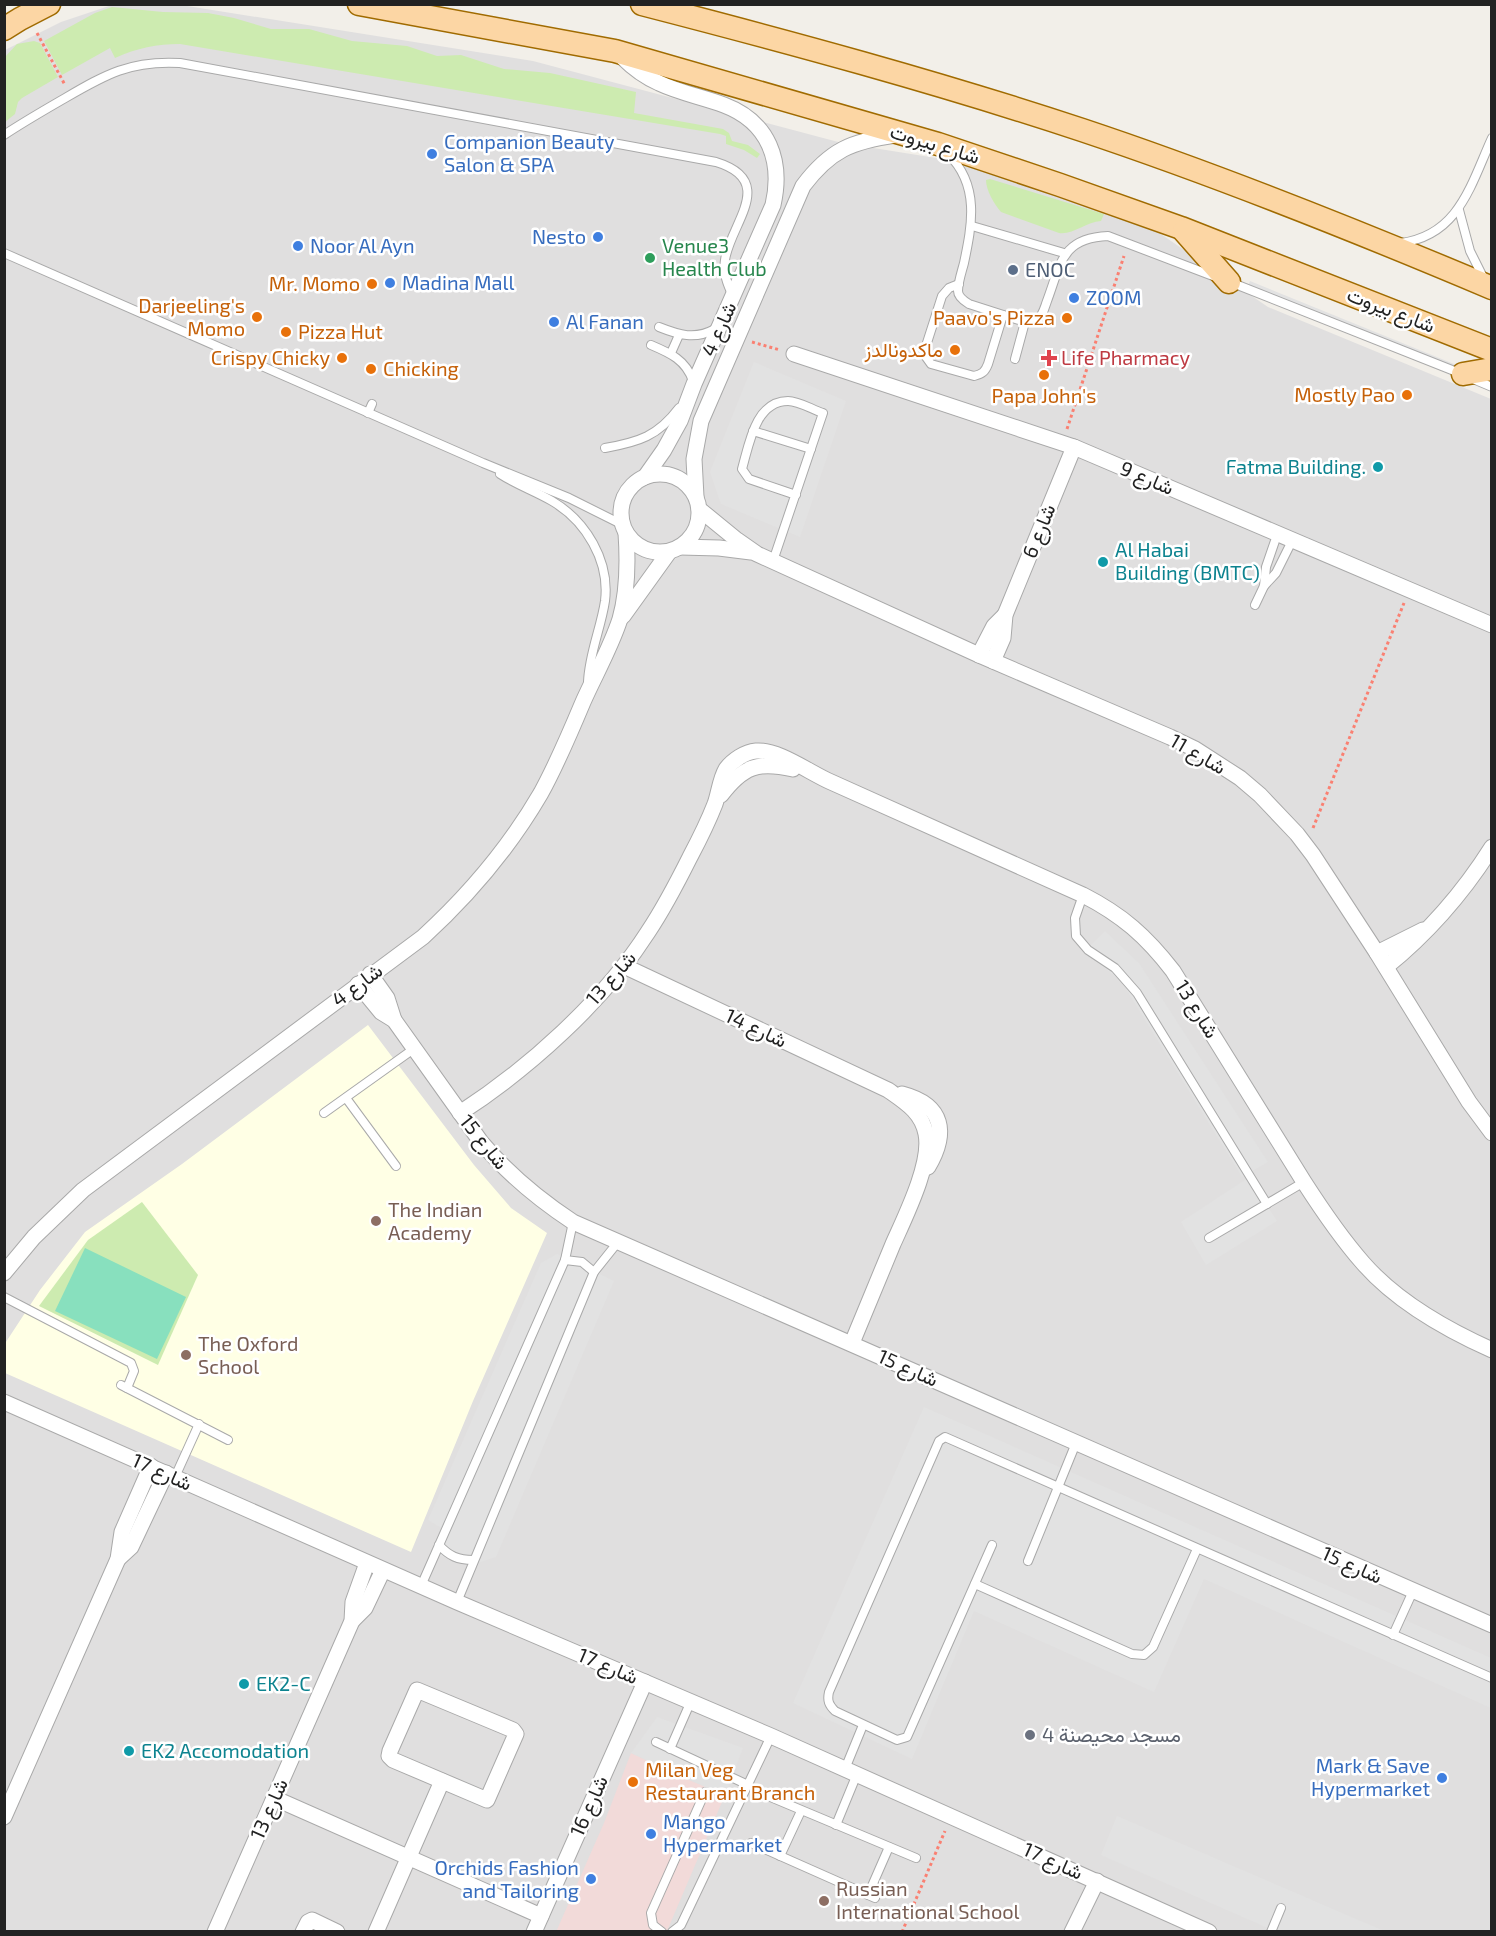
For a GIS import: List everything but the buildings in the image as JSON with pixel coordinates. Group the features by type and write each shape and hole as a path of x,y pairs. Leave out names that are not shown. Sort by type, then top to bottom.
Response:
{"main road":[{"path":"12,24 49,4"},
{"name":"شارع بيروت","path":"359,4 615,51 938,144 1181,228 1491,350"},
{"path":"642,4 1005,105 1160,157 1388,245 1490,288"},
{"path":"1181,228 1229,282"},
{"path":"1463,374 1491,369"}],"street":[{"name":"شارع 4","path":"615,51 629,64 659,83 740,112 754,123 765,137 773,153 777,179 773,205 673,436 645,477"},
{"name":"شارع 4","path":"698,503 694,459 698,430 736,337 803,186 815,169 831,155 848,146 868,139 904,134"},
{"name":"شارع 9","path":"794,354 1068,445 1491,625"},
{"name":"شارع 6","path":"986,658 994,626 1005,615 1068,445"},
{"path":"669,474 680,479 689,487 698,503 699,520 695,531 689,540 675,549 649,551 632,541 624,529 621,511 624,496 633,484 645,477 669,474"},
{"name":"شارع 11","path":"698,503 730,535 757,554 986,658 1195,749 1260,795 1306,846 1491,1133"},
{"name":"شارع 4","path":"4,1273 34,1237 83,1190 423,937 467,894 507,846 542,792 619,621 627,577 624,529"},
{"name":"شارع 11","path":"675,549 719,548 757,554"},
{"name":"شارع 4","path":"619,621 675,549"},
{"name":"شارع 13","path":"460,1113 492,1093 526,1065 591,1004 648,934 671,895 715,804 734,779 758,766 777,765 813,774 1083,895 1134,926 1173,971 1304,1182 1325,1214 1364,1264 1411,1306 1491,1350"},
{"path":"1386,967 1418,942 1425,930 1464,887 1491,848"},
{"path":"1377,953 1412,934 1425,930"},
{"name":"شارع 14","path":"624,966 888,1090 913,1097 932,1110 941,1131 940,1143 916,1188 852,1343"},
{"name":"شارع 15","path":"364,979 381,1012 394,1020 481,1142 513,1177 550,1207 573,1222 1491,1625"},
{"name":"شارع 17","path":"5,1402 383,1570 771,1736 1209,1932"},
{"path":"4,1817 118,1559 123,1532 151,1467"},
{"path":"118,1559 131,1547 170,1475"},
{"name":"شارع 13","path":"215,1932 352,1621 353,1602 368,1563"},
{"name":"شارع 13","path":"352,1621 365,1608 383,1570"},
{"name":"شارع 16","path":"534,1932 645,1682"},
{"path":"417,1690 513,1730 516,1734 487,1800 442,1781 393,1760 389,1756 417,1690"},
{"path":"376,1932 442,1781"},
{"path":"274,1798 541,1916"},
{"path":"1072,1932 1101,1882"},
{"path":"1082,1932 1101,1882"},
{"path":"303,1932 310,1920 337,1932"}],"lane":[{"path":"4,135 117,70 137,64 158,62 180,63 724,165 731,167 742,178 748,192 746,207 727,251 725,262 728,285 733,296"},
{"path":"1388,245 1409,242 1428,235 1445,224 1459,210 1491,138"},
{"path":"938,144 962,172 972,207 972,226 958,290 964,302 1025,322 1036,321 1043,313 1064,254 1077,243 1092,237 1108,236 1463,374 1491,387"},
{"path":"1459,210 1470,251 1490,288"},
{"path":"972,226 1064,254"},
{"path":"4,253 483,463 569,498 624,529"},
{"path":"959,284 949,288 942,296 925,349 926,357 931,364 974,376 980,374 988,364 1003,315"},
{"path":"1015,359 1025,322"},
{"path":"659,327 678,335 695,336 719,327"},
{"path":"671,353 678,335"},
{"path":"605,448 630,443 656,433 667,423 693,388 688,369 671,353 651,345"},
{"path":"773,561 796,495 823,413 789,400 774,404 762,413 753,431 742,470 749,479 796,495"},
{"path":"369,413 372,404"},
{"path":"753,431 811,449"},
{"path":"483,463 562,507 579,523 593,543 603,572 605,598 590,662 587,693"},
{"path":"1264,586 1266,567 1285,538"},
{"path":"1255,605 1264,586 1276,573 1285,538"},
{"path":"1083,895 1075,918 1076,936 1088,950 1116,968 1137,993 1267,1204"},
{"path":"324,1113 414,1048"},
{"path":"346,1098 396,1166"},
{"path":"1209,1238 1304,1182"},
{"path":"421,1586 565,1260 573,1222"},
{"path":"457,1602 594,1272 618,1242"},
{"path":"565,1260 582,1262 594,1272"},
{"path":"4,1298 131,1363 134,1371 124,1386 228,1440"},
{"path":"170,1475 199,1424"},
{"path":"992,1545 907,1737 897,1740 835,1711 828,1702 829,1692 942,1437 1491,1678"},
{"path":"1028,1561 1076,1443"},
{"path":"439,1545 454,1557 473,1560"},
{"path":"975,1584 1138,1656 1149,1652 1152,1647 1197,1549"},
{"path":"1393,1635 1413,1591"},
{"path":"670,1749 690,1701"},
{"path":"836,1825 863,1725"},
{"path":"672,1932 681,1925 771,1736"},
{"path":"656,1742 748,1785"},
{"path":"662,1932 654,1925 651,1913 705,1792"},
{"path":"768,1796 916,1858"},
{"path":"780,1856 801,1810"},
{"path":"751,1843 872,1897 889,1847"},
{"path":"1271,1932 1281,1908"}],"path":[{"path":"12,24 28,34 35,30 70,95"},
{"path":"1068,445 1128,243"},
{"path":"736,337 794,354"},
{"path":"1306,846 1409,590"},
{"path":"902,1932 951,1817"}],"shaded area":[{"path":"112,5 181,5 533,61 842,143 955,161 1146,224 1268,307 1491,399 1491,1931 5,1932 5,50 61,22"},
{"path":"1250,281 1491,379 1491,388 1247,288"},
{"path":"754,362 846,401 800,537 721,504 710,472"},
{"path":"1105,931 1139,963 1268,1162 1242,1177 1121,981 1084,952"},
{"path":"368,1025 474,1165 511,1208 547,1233 473,1401 411,1552 5,1373 4,1345 40,1290 85,1232 182,1164"},
{"path":"1248,1178 1277,1221 1206,1265 1181,1222"},
{"path":"557,1254 614,1281 496,1557 469,1566 438,1555 448,1532 428,1520 541,1263"},
{"path":"924,1407 1491,1658 1491,1708 1204,1579 1154,1692 974,1611 912,1759 793,1703"},
{"path":"657,1717 743,1748 725,1795 631,1753"},
{"name":"Mango Hypermarket","path":"631,1753 725,1795 667,1931 556,1932 604,1823"},
{"path":"1117,1816 1384,1931 1275,1931 1101,1855"}],"green space":[{"path":"112,7 163,12 208,13 271,29 309,29 352,41 407,46 437,56 461,55 504,69 550,73 636,92 634,113 723,129 729,133 732,141 748,145 760,154 757,158 744,150 726,144 726,136 720,134 180,44 147,47 115,58 110,48 62,75 44,41 95,13"},
{"path":"34,41 40,43 58,77 22,98 18,102 15,114 5,122 5,57 17,44"},
{"path":"990,179 1104,214 1101,221 1059,233 1001,212 987,188 986,180"},
{"path":"142,1202 198,1275 158,1365 39,1306 88,1240"},
{"path":"85,1248 186,1297 157,1359 55,1311"}],"place":[{"name":"Companion Beauty Salon & SPA","path":"432,154"},
{"name":"Nesto","path":"598,237"},
{"name":"Noor Al Ayn","path":"298,246"},
{"name":"Venue3 Health Club","path":"650,258"},
{"name":"ENOC","path":"1013,270"},
{"name":"Madina Mall","path":"390,283"},
{"name":"Mr. Momo","path":"372,284"},
{"name":"ZOOM","path":"1074,298"},
{"name":"Darjeeling's Momo","path":"257,317"},
{"name":"Paavo's Pizza","path":"1067,318"},
{"name":"Al Fanan","path":"554,322"},
{"name":"Pizza Hut","path":"286,332"},
{"name":"ماكدونالدز","path":"955,350"},
{"name":"Crispy Chicky","path":"342,358"},
{"name":"Life Pharmacy","path":"1049,358"},
{"name":"Chicking","path":"371,369"},
{"name":"Papa John's","path":"1044,375"},
{"name":"Mostly Pao","path":"1407,395"},
{"name":"Fatma Building.","path":"1378,467"},
{"name":"Al Habai Building (BMTC)","path":"1103,562"},
{"name":"The Indian Academy","path":"376,1221"},
{"name":"The Oxford School","path":"186,1355"},
{"name":"EK2-C","path":"244,1684"},
{"name":"مسجد محيصنة 4","path":"1030,1735"},
{"name":"EK2 Accomodation","path":"129,1751"},
{"name":"Mark & Save Hypermarket","path":"1442,1778"},
{"name":"Milan Veg Restaurant Branch","path":"633,1782"},
{"name":"Mango Hypermarket","path":"651,1834"},
{"name":"Orchids Fashion and Tailoring","path":"591,1879"},
{"name":"Russian International School","path":"824,1901"}]}
